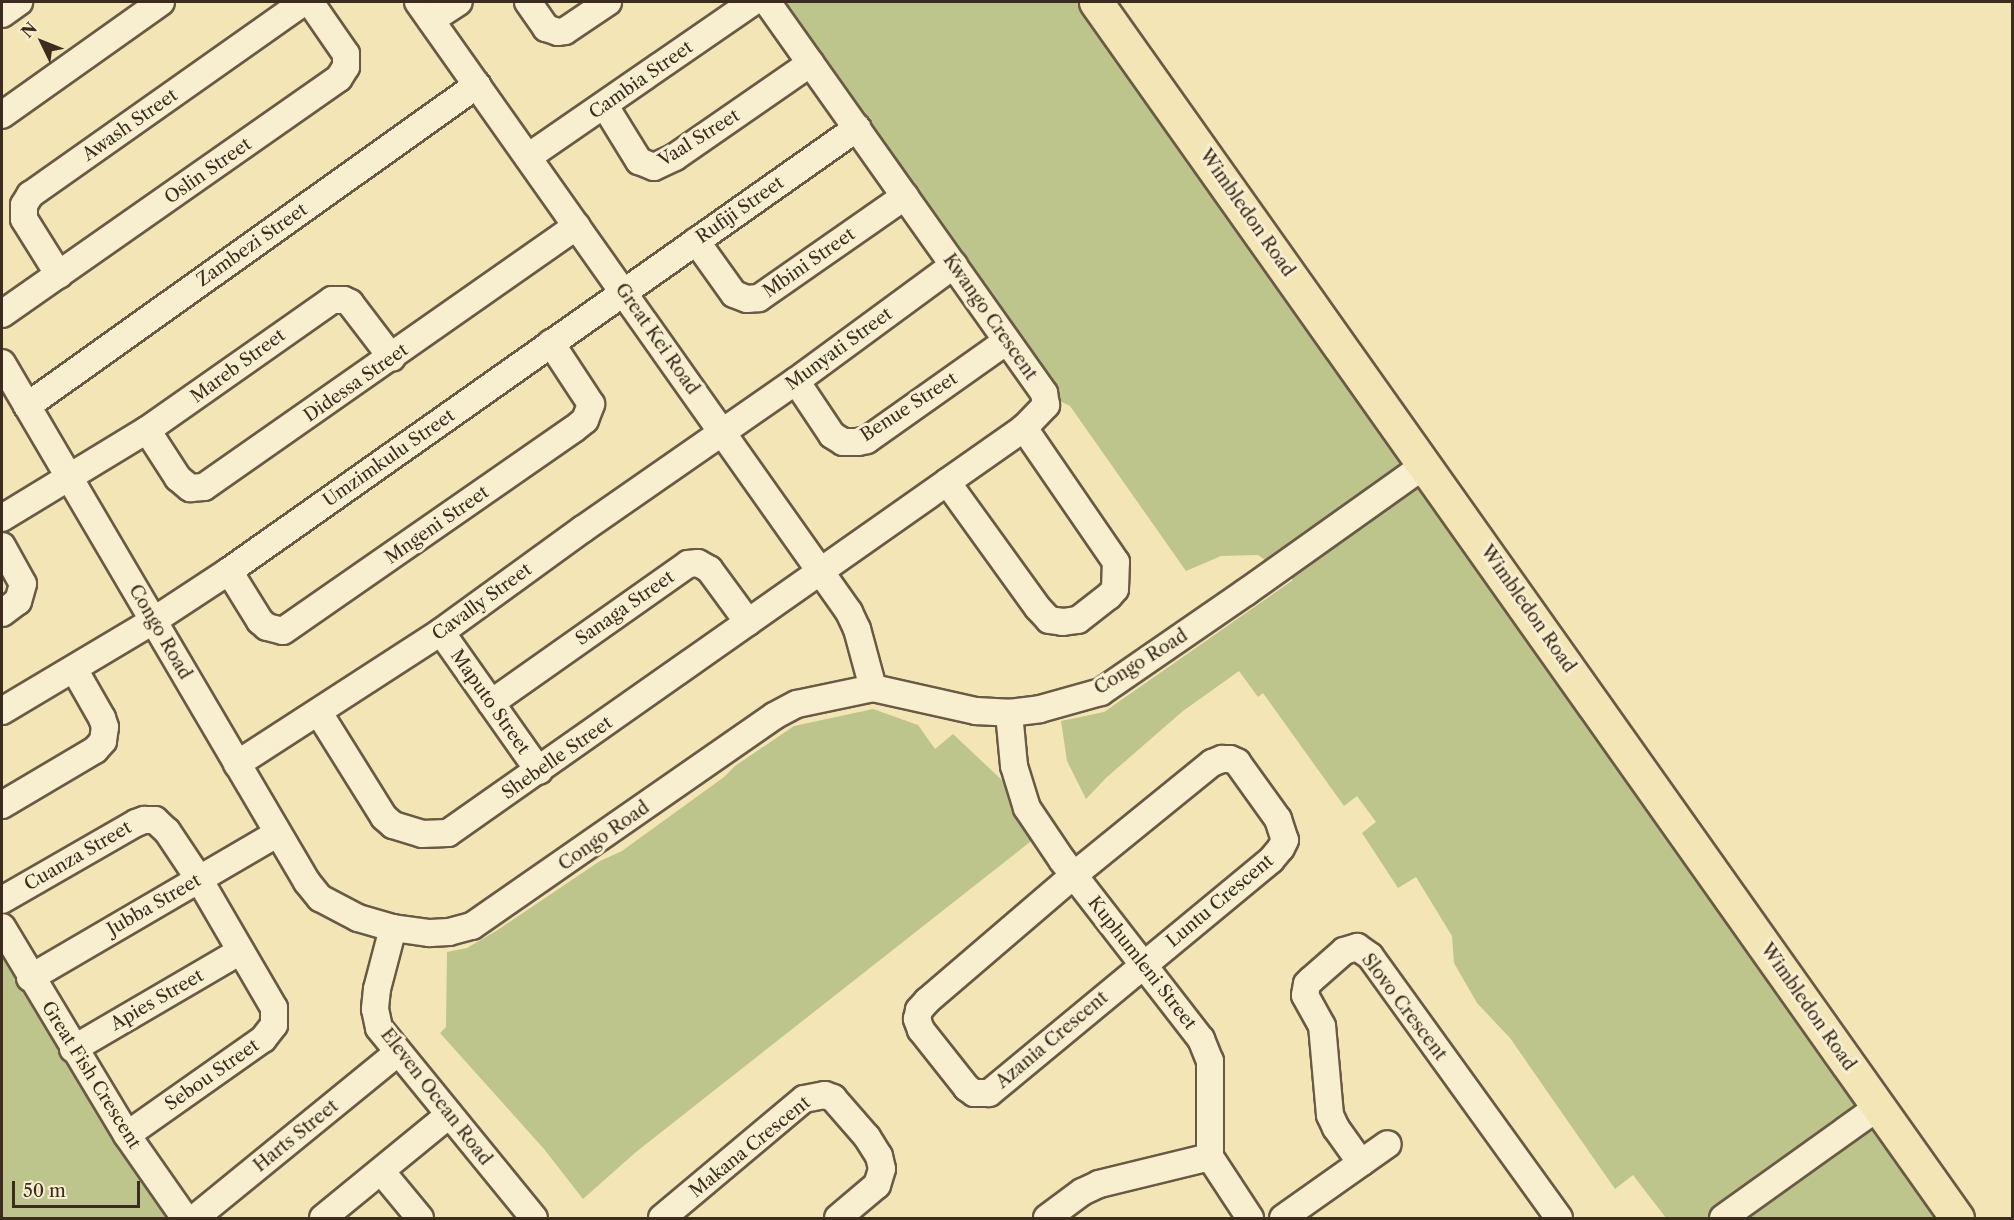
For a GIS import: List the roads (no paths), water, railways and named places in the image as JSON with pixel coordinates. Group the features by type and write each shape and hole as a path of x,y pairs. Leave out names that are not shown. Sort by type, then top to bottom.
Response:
{"main road":[{"name":"Wimbledon Road","path":"1096,2 1426,464 1957,1218"}],"street":[{"path":"2,14 19,2"},
{"path":"2,115 161,2"},
{"name":"Awash Street","path":"59,275 24,219 24,205 30,195 304,2"},
{"name":"Oslin Street","path":"2,314 339,78 346,67 346,54 310,2"},
{"path":"425,11 459,2"},
{"path":"528,2 546,28 558,32 565,31 608,2"},
{"name":"Cambia Street","path":"528,157 753,2"},
{"name":"Kwango Crescent","path":"768,2 1044,393 1046,405 1024,428 820,570"},
{"name":"Great Kei Road","path":"425,11 849,612 857,629 873,688"},
{"name":"Vaal Street","path":"604,106 639,161 654,167 675,158 811,63"},
{"name":"Zambezi Street","path":"27,406 477,85"},
{"name":"Rufiji Street","path":"624,292 856,128"},
{"name":"Mbini Street","path":"696,241 734,294 747,299 759,298 905,196"},
{"name":"Didessa Street","path":"147,430 178,478 190,488 204,487 392,358 577,226"},
{"name":"Munyati Street","path":"723,433 954,265"},
{"name":"Umzimkulu Street","path":"153,621 229,571 624,292"},
{"name":"Mareb Street","path":"2,519 147,430 332,300 344,300 350,303 392,358"},
{"name":"Benue Street","path":"796,381 832,435 843,442 858,442 867,440 1007,341"},
{"name":"Mngeni Street","path":"229,571 260,621 267,627 283,631 574,429 585,420 591,404 551,343"},
{"name":"Congo Road","path":"2,363 307,882 320,898 358,918 393,928 449,932 472,926 774,716 797,704 873,688 976,711 1009,713 1040,708 1101,692 1426,464"},
{"path":"947,482 1049,620 1063,622 1078,620 1115,589 1116,562 1024,428"},
{"name":"Cavally Street","path":"237,764 441,632 723,433"},
{"path":"2,546 23,584 18,601 2,613"},
{"name":"Sanaga Street","path":"491,703 688,564 698,563 709,569 748,622"},
{"name":"Shebelle Street","path":"319,713 384,817 406,830 435,835 448,833 539,771 820,570"},
{"path":"2,711 153,621"},
{"name":"Maputo Street","path":"441,632 539,771"},
{"path":"2,805 94,750 103,741 105,727 102,718 74,669"},
{"name":"Kuphumleni Street","path":"1009,713 1019,789 1027,808 1074,875 1201,1040 1210,1061 1210,1157"},
{"name":"Luntu Crescent","path":"1074,875 1212,763 1230,759 1245,772 1284,829 1285,840 1281,848 1271,860 1144,964"},
{"name":"Cuanza Street","path":"2,900 144,820 155,820 162,825 199,879"},
{"name":"Jubba Street","path":"30,978 278,833"},
{"name":"Azania Crescent","path":"1074,875 919,1010 917,1019 921,1030 960,1082 974,1093 989,1093 1144,964"},
{"name":"Sebou Street","path":"127,1135 264,1039 274,1025 274,1008 199,879"},
{"name":"Great Fish Crescent","path":"2,927 30,978 127,1135 185,1218"},
{"name":"Eleven Ocean Road","path":"393,928 377,989 375,1009 380,1028 397,1053 534,1218"},
{"name":"Slovo Crescent","path":"1361,1163 1336,1128 1330,1115 1322,1026 1305,995 1307,984 1311,980 1344,951 1357,947 1370,956 1559,1218"},
{"name":"Apies Street","path":"74,1049 241,951"},
{"name":"Harts Street","path":"195,1218 397,1053"},
{"name":"Makana Crescent","path":"662,1218 804,1099 825,1095 833,1098 867,1137 879,1156 882,1169 877,1185 838,1218"},
{"path":"1723,1218 1878,1107"},
{"path":"323,1218 449,1115"},
{"path":"1283,1218 1388,1144"},
{"path":"1047,1218 1082,1192 1099,1184 1210,1157 1250,1218"},
{"path":"381,1170 420,1218"}]}
